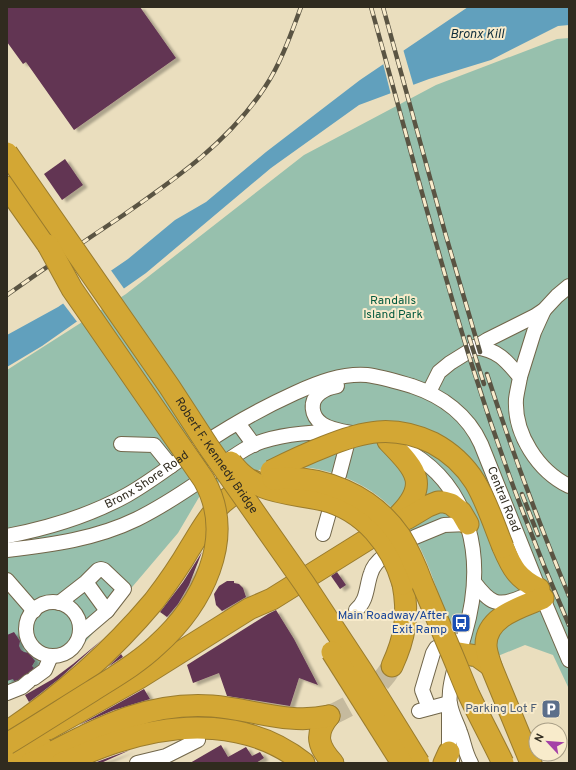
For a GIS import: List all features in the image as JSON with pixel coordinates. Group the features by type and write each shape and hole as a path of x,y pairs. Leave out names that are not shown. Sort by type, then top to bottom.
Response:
{"highway":[{"name":"Robert F. Kennedy Bridge","path":"7,153 320,607 419,763"},
{"name":"Robert F. Kennedy Bridge","path":"7,187 48,245 79,283 224,492 310,619 402,763"},
{"path":"7,746 133,664 165,638 186,612 201,588 212,562 217,539 215,504 204,480 72,289 48,245"},
{"path":"169,386 217,442 235,468 245,477 275,492 315,498 334,503 357,515 377,533 388,548 397,565 403,584 406,603 404,633 392,666"},
{"path":"7,732 81,675 130,627 153,601 174,573 218,506 234,494 330,445 365,433 388,431 413,435 428,441 443,449 464,468 475,482 510,564 527,583 541,593 507,614 493,625 486,643 491,666 531,763"},
{"path":"381,531 408,507 413,499 416,489 416,478 411,465 388,441"},
{"path":"272,475 312,480 345,490 370,506 394,528 413,561 469,695 502,763"},
{"path":"7,746 34,737 173,661 254,614 272,598 381,531 408,518 422,509 438,502 447,502 454,506 464,516 468,524"},
{"path":"462,644 491,666"},
{"path":"13,763 173,661"},
{"path":"31,763 121,720 148,711 188,706 214,707 295,719 310,719 329,716 322,725 320,744 324,753 333,763"},
{"path":"62,763 134,736 174,728 200,727 236,731 272,743 304,763"},
{"path":"93,763 121,749 174,728"}],"street":[{"path":"428,392 435,378 444,367 487,340 535,316 544,310 569,286"},
{"path":"544,310 534,332 520,377 516,399 518,419 525,438 543,468 555,478 569,486"},
{"path":"475,347 485,348 500,355 520,377"},
{"name":"Bronx Shore Road","path":"7,536 46,528 100,509 128,495 200,446 238,423 286,397 318,383 341,377 367,375 391,381"},
{"path":"391,381 338,386 324,390 316,397 313,412 318,420 328,427 388,441 412,454 436,473 457,498 468,524 473,551 474,582 472,608 453,672 449,703 449,759"},
{"name":"Central Road","path":"391,381 428,392 445,402 468,422 478,437 569,660"},
{"path":"238,423 254,445"},
{"path":"339,475 350,432"},
{"name":"Bronx Shore Road","path":"7,550 63,543 136,520 191,487 237,454 254,445 268,440 296,434 350,432"},
{"path":"121,444 154,445 171,466"},
{"path":"100,509 108,530"},
{"path":"323,534 330,509"},
{"path":"415,537 444,525 468,524"},
{"path":"356,610 366,596 372,569 384,556"},
{"path":"59,603 101,569 104,570 124,589 107,611 80,634"},
{"path":"7,580 34,611"},
{"path":"86,582 107,611"},
{"path":"474,582 487,598 499,603 510,602 541,593"},
{"path":"51,602 59,603 67,606 78,618 80,634 72,649 65,654 51,656 40,652 33,647 28,640 26,631 27,622 34,611 43,604 51,602"},
{"path":"449,703 424,709 422,690 433,653 436,648 462,644"},
{"path":"7,693 22,687 45,670 51,656"},
{"path":"449,703 461,734 464,749 471,763"},
{"path":"144,762 166,756 198,740"}],"green space":[{"name":"Randalls Island Park","path":"569,38 569,689 553,655 525,645 471,667 453,635 426,560 403,520 389,505 356,482 338,475 298,467 278,467 259,470 205,487 178,533 82,646 18,684 7,686 7,370 126,294 304,155 436,85 557,39"}],"water":[{"name":"Bronx Kill","path":"468,7 569,7 569,25 558,26 491,60 429,79 359,105 271,168 146,273 42,346 7,367 7,335 58,307 128,259 175,220 206,202 266,152 360,80"}],"pier":[{"path":"403,49 414,87 391,95 383,63"},
{"path":"110,269 125,290 78,323 62,302"}],"building":[{"path":"7,7 140,7 176,58 74,130 26,62 23,64 7,42"},
{"path":"65,159 83,185 62,200 44,174"},
{"path":"202,552 189,585 178,604 167,617 160,612 183,582"},
{"path":"337,572 346,585 340,589 331,576"},
{"path":"227,581 234,581 234,583 239,584 243,588 246,597 222,611 216,605 214,594 219,586"},
{"path":"276,610 294,639 318,685 299,678 290,706 227,696 219,673 193,683 187,665"},
{"path":"14,632 20,641 19,646 21,650 29,653 35,661 32,666 34,668 18,680 14,681 13,679 7,681 7,635"},
{"path":"103,639 59,679 29,702 25,695 53,679"},
{"path":"121,654 123,657 108,667"},
{"path":"144,689 150,699 114,710 79,725"},
{"path":"221,745 228,757 246,747 252,756 260,752 264,758 256,763 190,763"},
{"path":"130,750 101,763 94,763 113,756"}],"tunnel":[{"path":"329,716 348,707 365,696 379,683 392,666"}],"railway":[{"path":"7,295 162,188 218,142 251,107 271,78 285,48 301,7"},
{"path":"371,7 444,272 481,393 528,526 569,625"},
{"path":"383,7 446,236 480,352"},
{"path":"469,337 484,384"},
{"path":"487,374 526,486 569,596"},
{"path":"522,494 538,535"}],"place":[{"name":"Main Roadway/After Exit Ramp","path":"461,623"},
{"name":"Parking Lot F","path":"551,709"}]}
